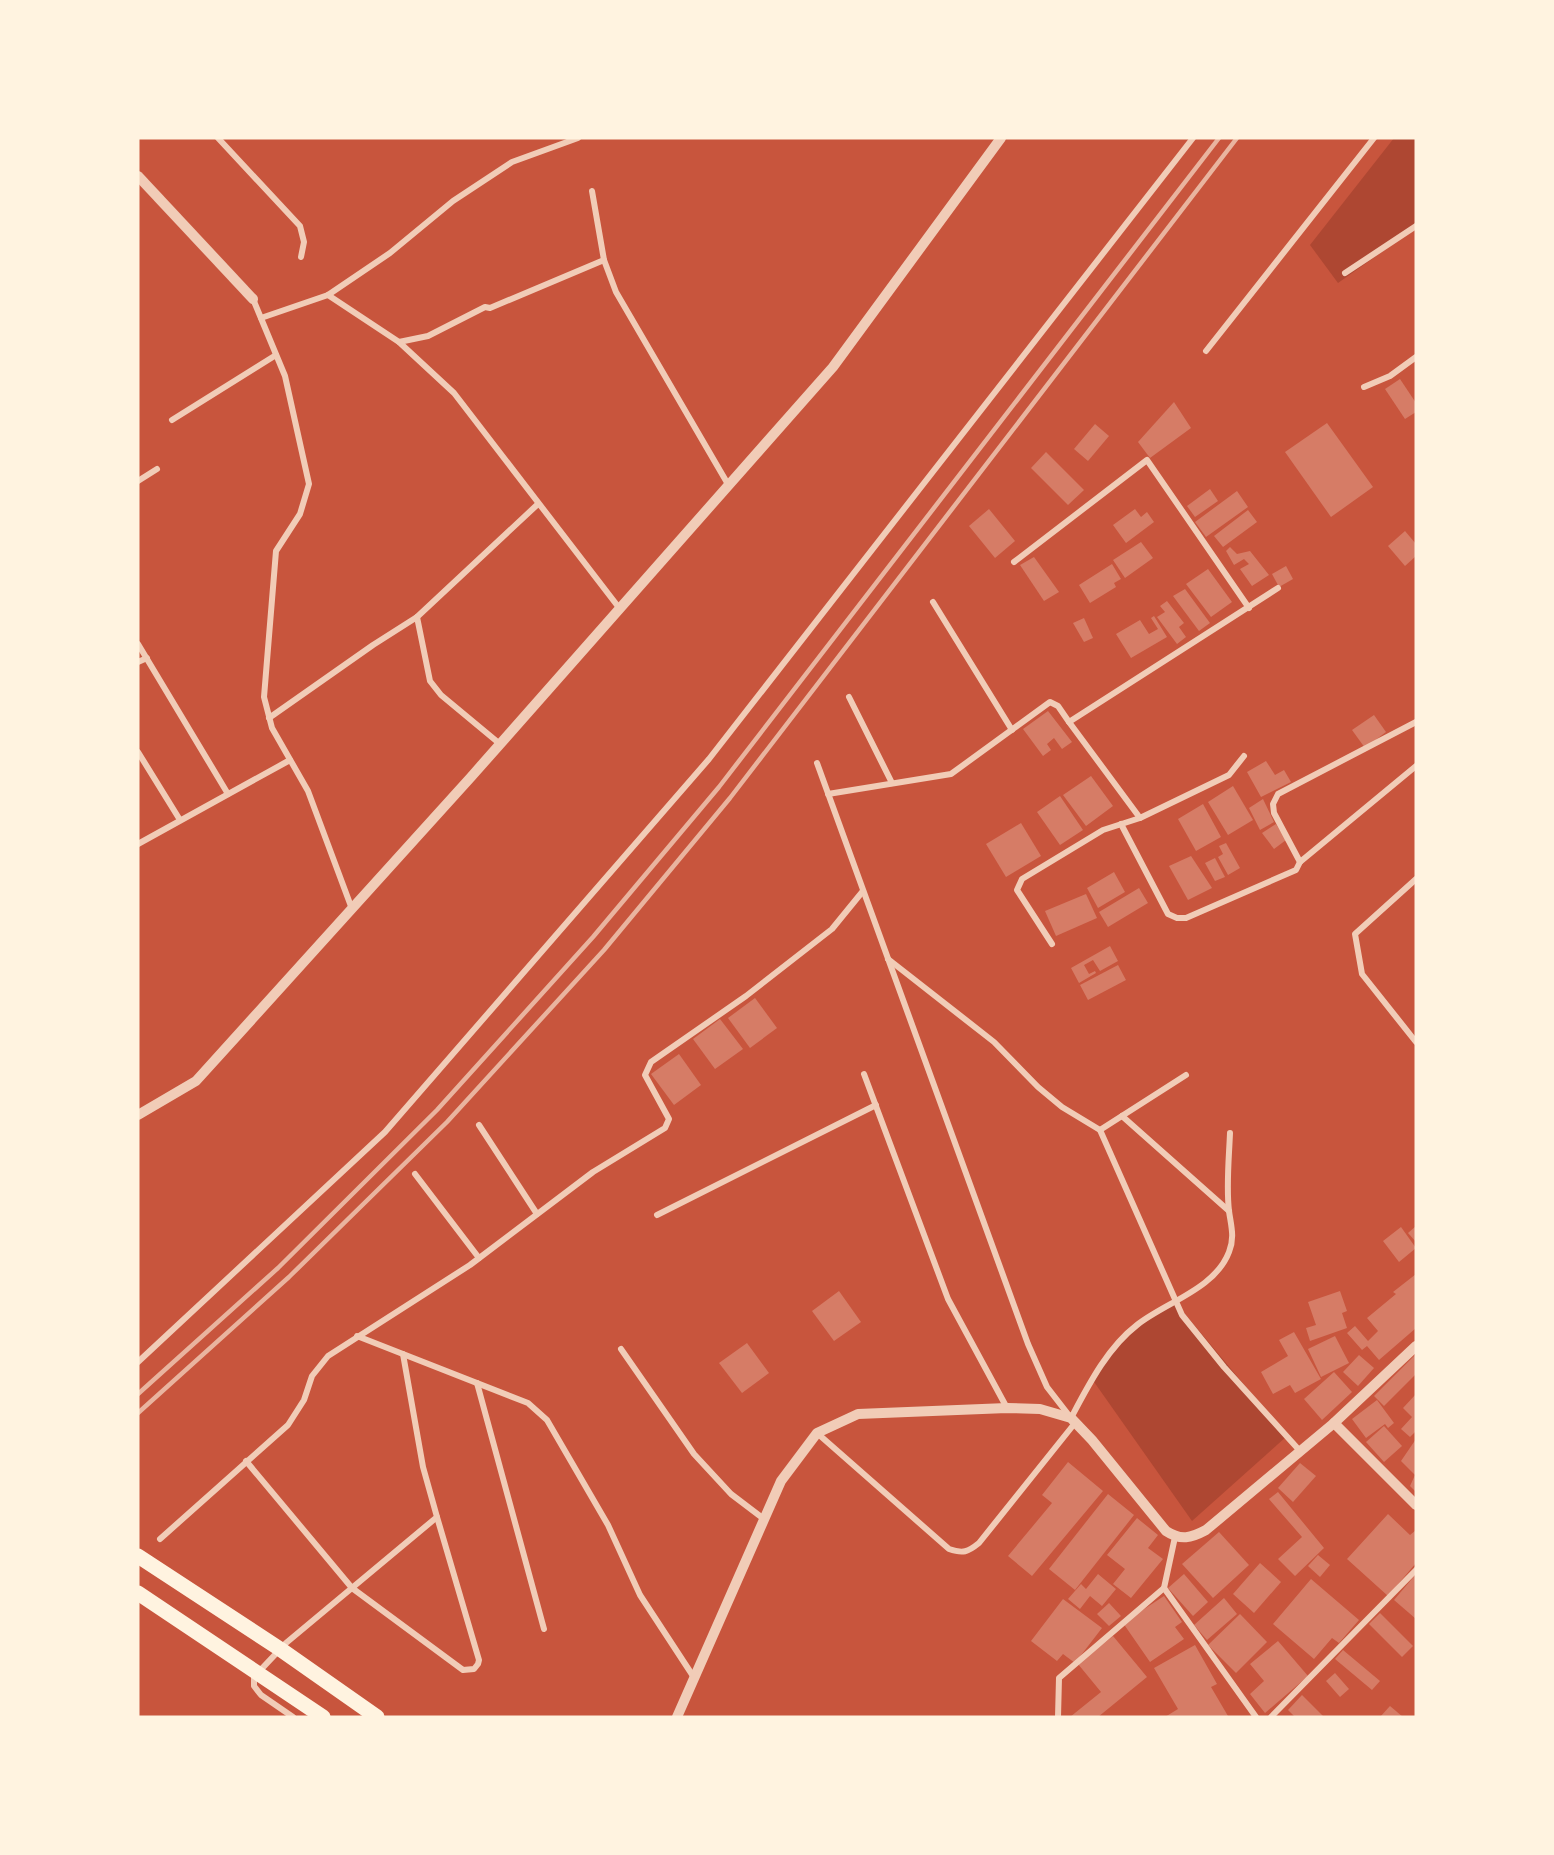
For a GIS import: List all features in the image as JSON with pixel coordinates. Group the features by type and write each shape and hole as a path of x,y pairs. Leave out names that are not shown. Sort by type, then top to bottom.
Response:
{"main road":[{"path":"138,1556 280,1649 377,1717"},
{"path":"138,1593 323,1717"}],"street":[{"path":"218,138 300,226 304,242 301,257"},
{"path":"138,1115 196,1082 729,486 833,368 1001,138"},
{"path":"138,1362 385,1132 709,759 1193,138"},
{"path":"1206,351 1374,138"},
{"path":"261,318 328,295 390,253 453,201 512,162 573,139"},
{"path":"138,176 253,299 285,376 309,484 300,514 276,551 264,697 272,728 308,791 352,909"},
{"path":"592,191 604,260 616,292 729,486"},
{"path":"1345,273 1416,226"},
{"path":"399,342 428,336 485,307 490,308 604,260"},
{"path":"328,295 399,342 454,393 620,609"},
{"path":"172,420 276,355"},
{"path":"1364,387 1390,376 1416,357"},
{"path":"1014,562 1147,460 1249,608"},
{"path":"138,481 157,469"},
{"path":"269,718 417,617 538,504"},
{"path":"1069,722 1278,588"},
{"path":"933,602 1012,730"},
{"path":"417,617 430,681 441,695 500,744"},
{"path":"138,644 228,794"},
{"path":"138,662 147,658"},
{"path":"849,697 891,783"},
{"path":"828,794 951,774 1050,702 1058,705 1140,818"},
{"path":"1300,862 1274,813 1273,804 1278,794 1416,722"},
{"path":"138,752 180,820"},
{"path":"1052,944 1017,890 1017,885 1022,879 1103,830 1140,818 1229,775 1244,756"},
{"path":"138,844 290,760"},
{"path":"817,763 1028,1344 1047,1387 1166,1531 1175,1538 1186,1539 1206,1530 1334,1424 1416,1346"},
{"path":"1121,824 1168,914 1177,918 1186,918 1296,870 1300,862 1416,766"},
{"path":"1416,879 1355,934 1362,974 1416,1042"},
{"path":"160,1539 297,1414 319,1365 357,1336 479,1258 593,1172 665,1128 669,1119 645,1076 651,1062 746,996 832,929 863,891"},
{"path":"887,959 994,1042 1054,1101 1100,1130 1182,1315 1224,1367 1300,1451"},
{"path":"864,1074 948,1299 1007,1408"},
{"path":"1100,1130 1186,1075"},
{"path":"657,1215 876,1105"},
{"path":"1122,1116 1229,1212"},
{"path":"478,1125 537,1214"},
{"path":"817,1433 949,1549 960,1553 968,1552 979,1543 1073,1420 1092,1379 1118,1344 1136,1325 1176,1302 1217,1271 1229,1252 1234,1228 1229,1212 1230,1133"},
{"path":"415,1174 479,1258"},
{"path":"357,1336 528,1403 547,1420 608,1525 640,1595 693,1676"},
{"path":"621,1349 694,1454 731,1494 765,1520"},
{"path":"246,1461 352,1588 463,1670 474,1668 479,1659 423,1467 403,1354"},
{"path":"477,1383 544,1629"},
{"path":"677,1717 693,1676 781,1480 817,1433 858,1414 1007,1408 1040,1409 1073,1420"},
{"path":"1334,1424 1416,1505"},
{"path":"293,1717 261,1695 254,1686 254,1677 286,1643 437,1516"},
{"path":"1058,1717 1059,1678 1164,1588 1175,1538"},
{"path":"1271,1717 1416,1570"},
{"path":"1164,1588 1256,1717"}],"shaded area":[{"path":"1394,138 1416,138 1416,228 1338,283 1310,245"},
{"path":"1175,1302 1287,1436 1192,1521 1092,1379 1136,1325"}],"building":[{"path":"1400,379 1416,403 1416,412 1405,419 1385,389"},
{"path":"1174,402 1191,428 1150,458 1138,442"},
{"path":"1327,423 1373,487 1331,517 1285,452"},
{"path":"1095,424 1109,436 1088,461 1074,449"},
{"path":"1046,452 1084,490 1068,505 1031,468"},
{"path":"1210,489 1218,501 1195,517 1187,506"},
{"path":"1237,491 1248,507 1206,537 1195,522"},
{"path":"989,509 1015,541 995,558 969,526"},
{"path":"1135,509 1141,517 1147,512 1154,522 1126,543 1113,525"},
{"path":"1248,510 1257,522 1223,547 1214,536"},
{"path":"1405,531 1416,544 1416,556 1405,566 1388,546"},
{"path":"1141,542 1153,558 1125,578 1113,560"},
{"path":"1230,547 1237,554 1250,551 1269,575 1252,586 1240,569 1249,564 1244,559 1234,565 1226,551"},
{"path":"1034,557 1059,592 1044,601 1020,565"},
{"path":"1112,564 1121,579 1114,583 1116,587 1090,603 1079,585"},
{"path":"1286,566 1293,579 1279,587 1272,574"},
{"path":"1208,569 1232,602 1211,617 1186,584"},
{"path":"1185,589 1210,623 1199,631 1173,596"},
{"path":"1167,601 1184,623 1179,627 1186,637 1177,644 1157,617 1165,612 1160,606"},
{"path":"1154,616 1167,637 1131,658 1116,634 1140,620 1149,634 1158,629 1151,618"},
{"path":"1084,618 1093,638 1084,642 1073,623"},
{"path":"1048,711 1072,742 1062,749 1054,738 1047,744 1051,750 1043,756 1023,729"},
{"path":"1374,715 1386,732 1365,748 1352,730"},
{"path":"1266,761 1275,775 1284,770 1291,782 1261,797 1247,772"},
{"path":"1091,776 1113,806 1086,826 1063,795"},
{"path":"1233,786 1253,820 1228,835 1208,802"},
{"path":"1060,796 1083,830 1060,845 1037,812"},
{"path":"1263,799 1274,822 1260,830 1249,808"},
{"path":"1203,804 1221,837 1196,851 1178,819"},
{"path":"1021,823 1041,856 1006,877 986,844"},
{"path":"1276,824 1286,840 1274,849 1262,833"},
{"path":"1226,843 1240,868 1228,875 1218,857 1223,854 1219,846"},
{"path":"1191,856 1212,888 1188,900 1169,866"},
{"path":"1215,858 1225,877 1215,881 1205,863"},
{"path":"1114,872 1125,892 1098,908 1087,888"},
{"path":"1139,888 1148,903 1108,927 1099,912"},
{"path":"1086,894 1097,918 1056,936 1045,911"},
{"path":"1110,946 1118,961 1100,971 1093,960 1084,965 1089,974 1095,971 1096,973 1079,983 1071,968"},
{"path":"1118,965 1126,980 1088,1000 1080,985"},
{"path":"755,998 777,1028 750,1048 728,1018"},
{"path":"720,1019 743,1049 715,1069 693,1039"},
{"path":"679,1054 701,1085 674,1105 651,1074"},
{"path":"1416,1226 1416,1242 1408,1233"},
{"path":"1401,1227 1416,1248 1399,1262 1383,1241"},
{"path":"1416,1274 1416,1328 1379,1360 1367,1346 1362,1350 1347,1333 1355,1326 1368,1341 1378,1331 1367,1318 1396,1294 1393,1292"},
{"path":"839,1291 861,1322 834,1341 812,1311"},
{"path":"1340,1291 1347,1311 1342,1313 1347,1328 1310,1341 1306,1328 1316,1325 1308,1302"},
{"path":"1294,1332 1321,1379 1295,1393 1290,1385 1273,1394 1261,1372 1288,1356 1279,1340"},
{"path":"1335,1336 1349,1363 1321,1377 1308,1349"},
{"path":"747,1343 769,1373 742,1393 719,1363"},
{"path":"1416,1354 1416,1374 1384,1406 1374,1396"},
{"path":"1359,1355 1374,1368 1358,1386 1343,1372"},
{"path":"1334,1372 1352,1392 1322,1420 1304,1399"},
{"path":"1416,1394 1416,1431 1410,1437 1401,1429 1412,1417 1403,1408"},
{"path":"1377,1400 1394,1423 1388,1428 1385,1424 1366,1438 1352,1419"},
{"path":"1384,1426 1402,1446 1384,1462 1366,1442"},
{"path":"1416,1439 1416,1492 1410,1486 1415,1475 1401,1461"},
{"path":"1068,1462 1103,1491 1032,1576 1008,1556 1052,1503 1042,1495"},
{"path":"1300,1463 1316,1476 1293,1502 1278,1488"},
{"path":"1278,1492 1324,1548 1295,1576 1278,1559 1302,1537 1269,1499"},
{"path":"1108,1494 1134,1515 1075,1590 1049,1569"},
{"path":"1388,1514 1410,1535 1416,1530 1416,1563 1388,1596 1347,1559"},
{"path":"1137,1518 1158,1535 1148,1548 1163,1559 1131,1598 1113,1584 1125,1569 1107,1555"},
{"path":"1219,1532 1249,1565 1213,1598 1182,1564"},
{"path":"1318,1555 1330,1565 1320,1577 1308,1566"},
{"path":"1260,1563 1281,1582 1254,1613 1233,1594"},
{"path":"1098,1574 1116,1589 1102,1606 1090,1596 1080,1609 1068,1599 1081,1584 1086,1589"},
{"path":"1184,1574 1208,1602 1193,1616 1168,1588"},
{"path":"1416,1574 1416,1619 1394,1600"},
{"path":"1311,1579 1359,1620 1339,1643 1332,1638 1314,1659 1273,1624"},
{"path":"1164,1596 1182,1622 1175,1627 1184,1639 1150,1662 1123,1623"},
{"path":"1224,1598 1237,1614 1207,1640 1194,1625"},
{"path":"1063,1599 1102,1628 1075,1663 1063,1654 1057,1661 1031,1641"},
{"path":"1109,1603 1121,1616 1109,1626 1097,1614"},
{"path":"1380,1613 1413,1646 1402,1657 1369,1624"},
{"path":"1240,1614 1267,1642 1236,1673 1208,1645"},
{"path":"1113,1636 1147,1677 1098,1717 1070,1717 1101,1692 1078,1664"},
{"path":"1278,1641 1308,1676 1265,1713 1250,1694 1264,1681 1250,1664"},
{"path":"1195,1645 1217,1684 1211,1687 1228,1716 1165,1717 1178,1709 1154,1668"},
{"path":"1343,1650 1380,1681 1372,1690 1335,1659"},
{"path":"1335,1673 1349,1689 1340,1697 1326,1681"},
{"path":"1302,1695 1324,1717 1295,1717 1288,1710"},
{"path":"1390,1706 1403,1717 1380,1717"}],"railway":[{"path":"138,1394 278,1268 437,1110 593,937 719,787 1219,138"},
{"path":"138,1413 289,1277 447,1122 604,950 730,798 1237,138"}]}
